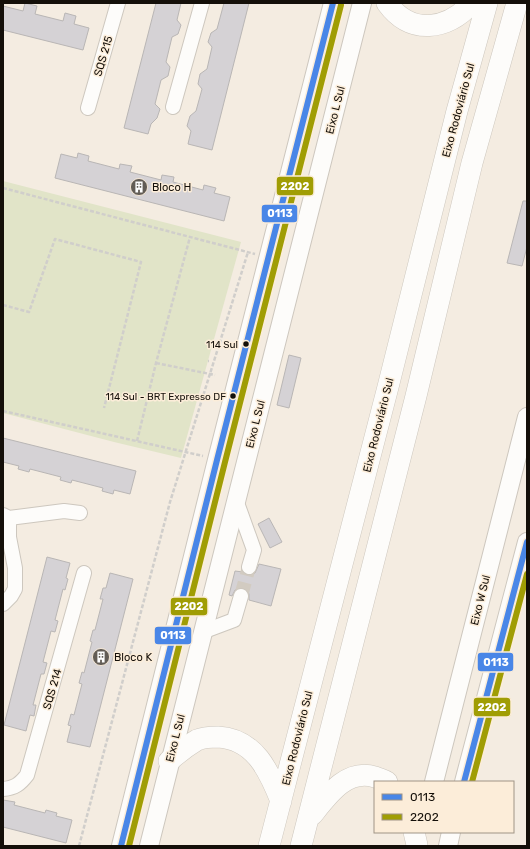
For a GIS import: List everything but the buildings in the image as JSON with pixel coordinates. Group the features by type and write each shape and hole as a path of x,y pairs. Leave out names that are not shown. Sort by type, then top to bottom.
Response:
{"highway":[{"path":"387,3 392,10 409,22 430,26 451,20 467,9 472,3"},
{"name":"Eixo Rodoviário Sul","path":"269,846 386,395 453,125 487,3"},
{"path":"301,846 416,396 472,164 517,3"},
{"path":"521,3 527,27"},
{"path":"169,761 198,740 208,737 229,737 250,748 258,757 273,781 281,801"},
{"path":"307,822 329,793 353,777 367,775 384,781"}],"main road":[{"path":"121,846 332,3"},
{"name":"Eixo L Sul","path":"149,846 169,761 362,3"},
{"name":"Eixo W Sul","path":"434,781 527,417"},
{"path":"464,781 527,542"},
{"path":"448,846 451,833"}],"street":[{"name":"SQS 215","path":"88,108 118,3"},
{"path":"173,107 202,3"},
{"path":"236,500 254,550 249,567"},
{"path":"3,604 11,596 15,584 15,568 6,516 64,511 80,513"},
{"name":"SQS 214","path":"3,789 19,785 27,776 84,573"},
{"path":"202,632 234,620 241,596"}],"path":[{"path":"3,188 269,258"},
{"path":"137,441 156,362 190,237"},
{"path":"3,305 29,312 55,239 141,262 104,408"},
{"path":"79,846 170,502 248,252"},
{"path":"156,362 215,375"},
{"path":"3,411 217,460"}],"green space":[{"path":"3,181 241,242 181,458 3,413"}],"tunnel":[{"path":"241,596 249,567"}],"transit line":[{"name":"0113","path":"121,846 333,3"},
{"name":"2202","path":"129,846 341,5"},
{"name":"0113","path":"464,781 527,542"},
{"name":"2202","path":"472,781 527,574"}],"place":[{"name":"Bloco H","path":"139,187"},
{"name":"114 Sul","path":"246,344"},
{"name":"114 Sul - BRT Expresso DF","path":"233,396"},
{"name":"Bloco K","path":"101,657"}]}
